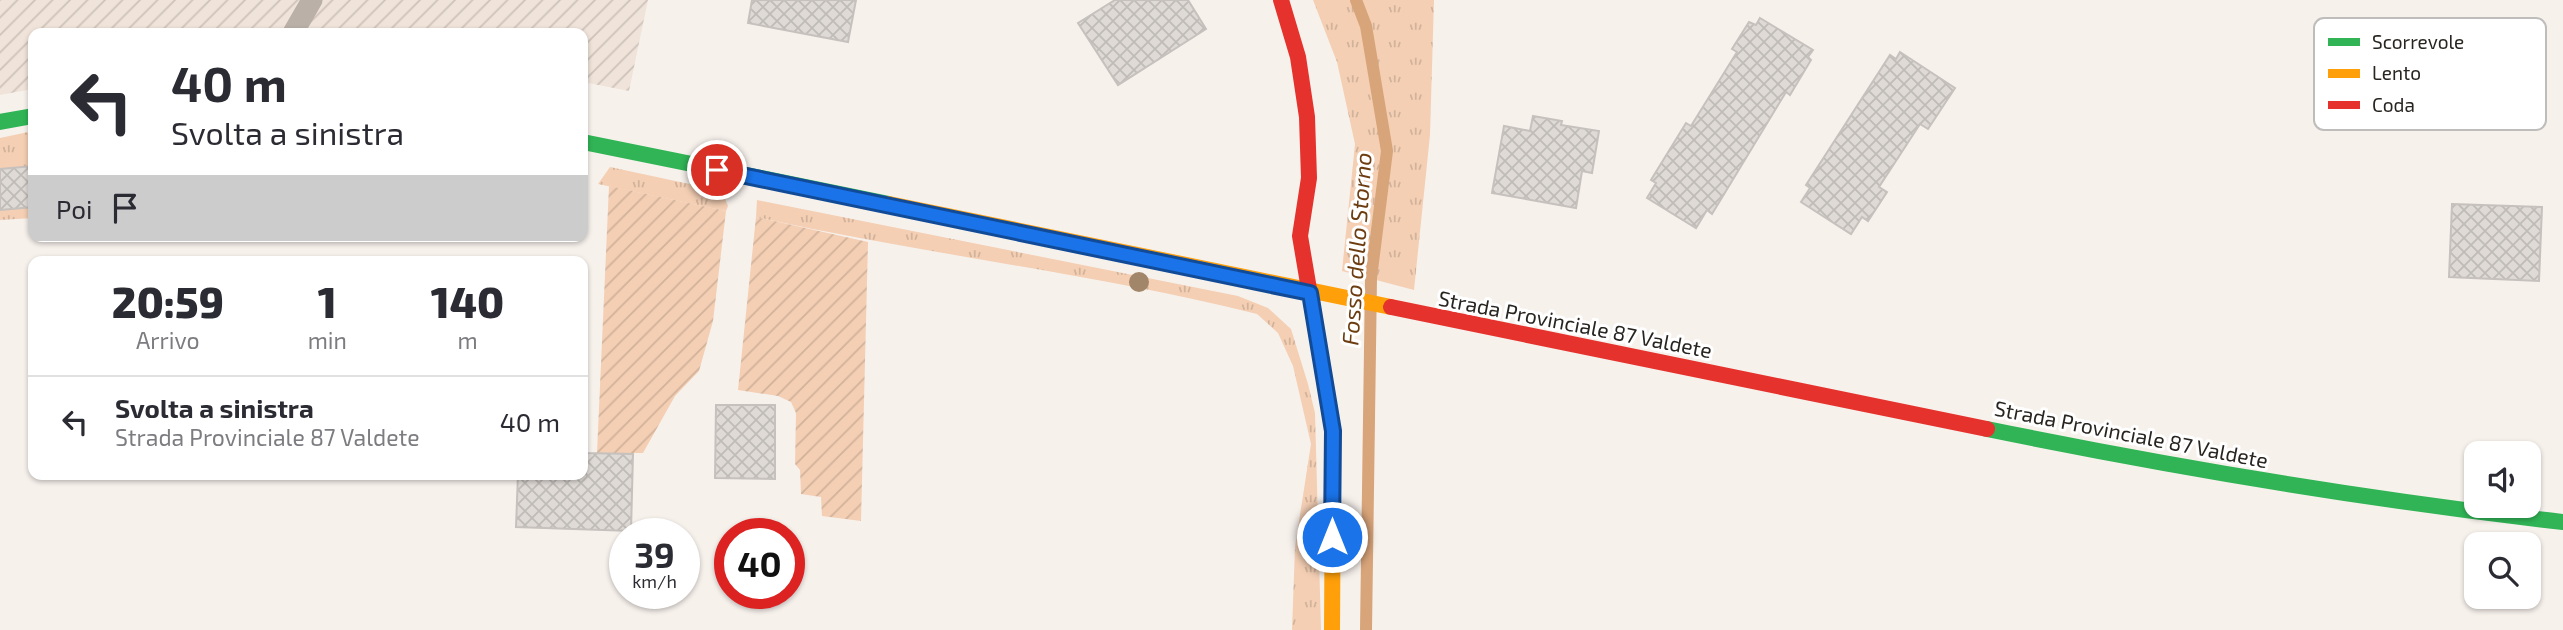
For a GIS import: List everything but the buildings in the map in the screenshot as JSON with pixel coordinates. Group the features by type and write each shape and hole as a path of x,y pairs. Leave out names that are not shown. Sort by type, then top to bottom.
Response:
{"main road":[{"path":"1281,0 1300,80 1309,142 1307,206 1300,236 1333,431 1332,630"},
{"path":"0,122 28,117"},
{"name":"Strada Provinciale 87 Valdete","path":"588,143 1397,311 2165,465 2410,505 2563,522"}],"lane":[{"path":"296,28 312,0"}],"shaded area":[{"path":"0,0 648,0 629,91 588,83 588,28 28,28 28,90 0,95"}],"green space":[{"path":"1313,0 1434,0 1430,135 1414,290 1342,271 1355,144 1337,62"},
{"path":"28,132 28,218 0,220 0,138"},
{"path":"610,167 722,191 728,206 726,211 598,184"},
{"path":"609,186 726,211 713,321 699,371 675,396 643,453 597,453"},
{"path":"757,200 1238,296 1268,308 1291,329 1315,413 1321,630 1292,630 1295,547 1311,444 1293,366 1278,333 1257,314 1132,287 756,217"},
{"path":"756,217 868,242 861,521 822,516 821,497 801,494 800,470 795,464 796,413 791,402 778,396 738,390"}],"waterway":[{"name":"Fosso dello Storno","path":"1356,0 1366,26 1387,151 1371,278 1366,630"}],"traffic: fast":[{"path":"0,122 28,117"},
{"path":"588,143 889,204"},
{"path":"1987,429 2274,482 2563,522"}],"traffic: slow":[{"path":"889,204 1391,307"},
{"path":"1332,630 1333,467"}],"traffic: jam":[{"path":"1281,0 1298,57 1307,117 1309,178 1300,236 1333,431 1333,467"},
{"path":"1391,307 1987,429"}],"route":[{"path":"717,170 1310,293 1333,431 1332,537"}]}
